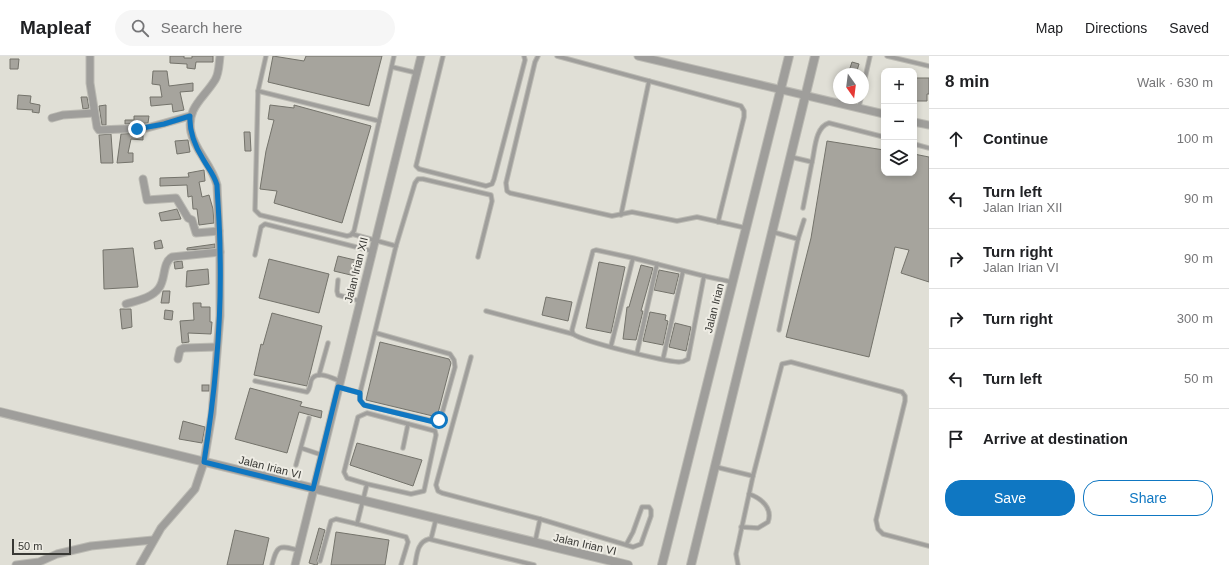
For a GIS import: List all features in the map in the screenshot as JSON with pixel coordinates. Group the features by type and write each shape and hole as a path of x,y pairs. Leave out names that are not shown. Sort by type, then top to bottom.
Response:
{"street":[{"path":"90,56 90,84 94,113 99,130 147,128 190,116"},
{"path":"140,565 153,540 173,512 187,500 195,489 204,462 212,414 217,347 220,252 216,181 193,138 190,116 201,97 215,81 220,56"},
{"name":"Jalan Irian XII","path":"295,565 421,56"},
{"path":"638,56 781,91 859,107 881,113"},
{"name":"Jalan Irian","path":"662,565 789,56"},
{"path":"691,565 716,467 771,231 815,56"},
{"path":"52,118 63,115 94,113"},
{"path":"917,123 929,125"},
{"path":"143,179 147,200 176,198 188,218 192,220 196,232 219,231"},
{"path":"126,304 145,298 159,288 167,263 172,257 220,252"},
{"path":"178,359 180,350 184,348 217,347"},
{"name":"Jalan Irian VI","path":"0,412 628,565"},
{"path":"16,565 39,562 57,554 91,546 153,540"}],"lane":[{"path":"266,56 258,91 254,206 256,212 347,236 352,234 396,246"},
{"path":"352,234 394,56"},
{"path":"443,56 416,166 419,170 486,186 492,184 494,179 525,60 524,56"},
{"path":"538,56 535,62 506,183 507,191 510,193 612,216 632,212 676,221 697,217 746,228"},
{"path":"557,56 738,104 743,110 744,117 718,222"},
{"path":"867,68 870,56"},
{"path":"887,56 929,66"},
{"path":"392,67 417,73"},
{"path":"621,215 649,81"},
{"path":"258,91 379,122"},
{"path":"803,208 820,130 826,124 881,136"},
{"path":"917,145 929,148"},
{"path":"790,157 812,162"},
{"path":"376,333 448,353 454,360 455,367 441,418 437,422 364,405 360,400 360,393 376,333 396,246 415,183 418,179 491,195 492,201 478,257"},
{"path":"778,330 798,239 804,220"},
{"path":"255,255 261,227 264,224 372,251"},
{"path":"771,231 798,239"},
{"path":"573,334 572,330 593,251 596,250 732,282"},
{"path":"611,346 633,258"},
{"path":"637,353 657,264"},
{"path":"663,359 683,271"},
{"path":"486,311 573,334 579,338 680,362 688,359 704,276"},
{"path":"338,280 338,295 360,301"},
{"path":"255,382 306,392 309,390 313,378 319,375 328,343"},
{"path":"471,356 436,485 438,491 442,493 633,547 641,544 651,516 651,510 649,507 642,507 640,510 634,532 626,545"},
{"path":"738,565 736,554 752,476 782,364 794,362 902,392 905,396 876,520 877,525 883,534 929,546"},
{"path":"319,375 360,393"},
{"path":"367,413 432,430 436,433 424,491 411,494 366,484 347,478 344,474 357,418 367,413"},
{"path":"296,465 309,418"},
{"path":"403,448 408,424"},
{"path":"300,448 322,454"},
{"path":"716,467 752,476"},
{"path":"357,524 366,484"},
{"path":"741,527 758,528 768,522 769,519 768,509 756,497 749,494"},
{"path":"320,561 331,521 336,519 406,537 408,542 401,565"},
{"path":"431,540 436,519"},
{"path":"534,543 540,520"},
{"path":"415,565 421,544 426,539 534,565"},
{"path":"272,565 278,548 282,546 298,550"}],"building":[{"path":"170,56 184,56 184,58 192,58 192,56 213,56 213,62 196,62 195,69 187,68 187,64 170,63"},
{"path":"273,56 304,61 306,56 382,56 369,106 268,82"},
{"path":"10,59 19,59 18,69 10,69"},
{"path":"852,62 859,64 858,68 850,68"},
{"path":"153,71 167,71 169,86 193,83 193,91 180,92 184,110 173,112 172,104 151,106 150,97 162,97 160,85 152,84"},
{"path":"917,78 929,78 929,94 927,94 927,101 917,101"},
{"path":"18,95 31,96 30,103 40,105 39,113 32,112 33,110 17,109"},
{"path":"81,97 87,97 89,108 83,109"},
{"path":"106,105 106,125 102,125 99,106"},
{"path":"270,105 294,108 294,105 371,126 342,223 274,203 277,191 260,189 266,151 274,120 268,119"},
{"path":"134,116 149,116 148,123 125,124 125,120 134,120"},
{"path":"244,132 250,132 251,151 245,151"},
{"path":"143,133 143,140 131,139 128,153 133,153 133,162 117,163 121,134"},
{"path":"111,134 113,163 101,163 99,135"},
{"path":"188,140 190,152 177,154 175,141"},
{"path":"827,141 881,150 881,176 917,176 917,155 929,157 929,282 901,273 909,250 895,247 869,357 786,337 811,238"},
{"path":"204,170 205,181 199,182 202,197 209,195 213,209 214,223 199,225 197,209 193,209 192,196 188,197 187,185 160,186 160,178 189,177 188,173"},
{"path":"177,209 181,219 161,221 159,213"},
{"path":"161,240 163,248 155,249 154,242"},
{"path":"215,244 215,248 187,250 187,248"},
{"path":"133,248 138,287 104,289 103,250"},
{"path":"338,256 359,261 355,276 334,271"},
{"path":"269,259 329,274 319,313 259,298"},
{"path":"182,261 183,268 175,269 174,262"},
{"path":"599,262 625,267 611,333 586,328"},
{"path":"641,265 653,268 641,311 643,311 636,340 623,339 627,307 629,307"},
{"path":"208,269 209,284 186,287 187,271"},
{"path":"659,270 679,274 674,294 654,290"},
{"path":"163,291 170,291 169,303 161,303"},
{"path":"546,297 572,302 568,321 542,315"},
{"path":"193,303 201,303 201,307 210,307 210,322 212,322 211,334 188,333 189,342 182,343 180,321 194,320"},
{"path":"120,309 131,309 132,327 122,329"},
{"path":"165,310 173,311 172,320 164,319"},
{"path":"650,312 666,315 665,320 668,321 663,345 643,341"},
{"path":"272,313 322,326 307,386 254,375 261,344 263,345"},
{"path":"675,323 691,327 686,351 669,347"},
{"path":"380,342 449,359 451,363 437,417 366,400"},
{"path":"202,385 209,385 209,391 202,391"},
{"path":"250,388 302,402 300,406 322,411 321,418 299,412 287,453 235,439"},
{"path":"183,421 205,427 202,443 179,439"},
{"path":"357,443 422,460 413,486 350,465"},
{"path":"319,528 325,530 317,560 318,564 316,565 309,563"},
{"path":"235,530 269,538 263,565 227,565"},
{"path":"336,532 389,540 385,565 331,565"}],"route":[{"path":"137,129 164,124 190,116 193,138 203,160 214,175 217,185 220,252 220,316 212,414 204,462 313,489 338,387 360,393 360,400 364,405 434,422 439,420"}]}
